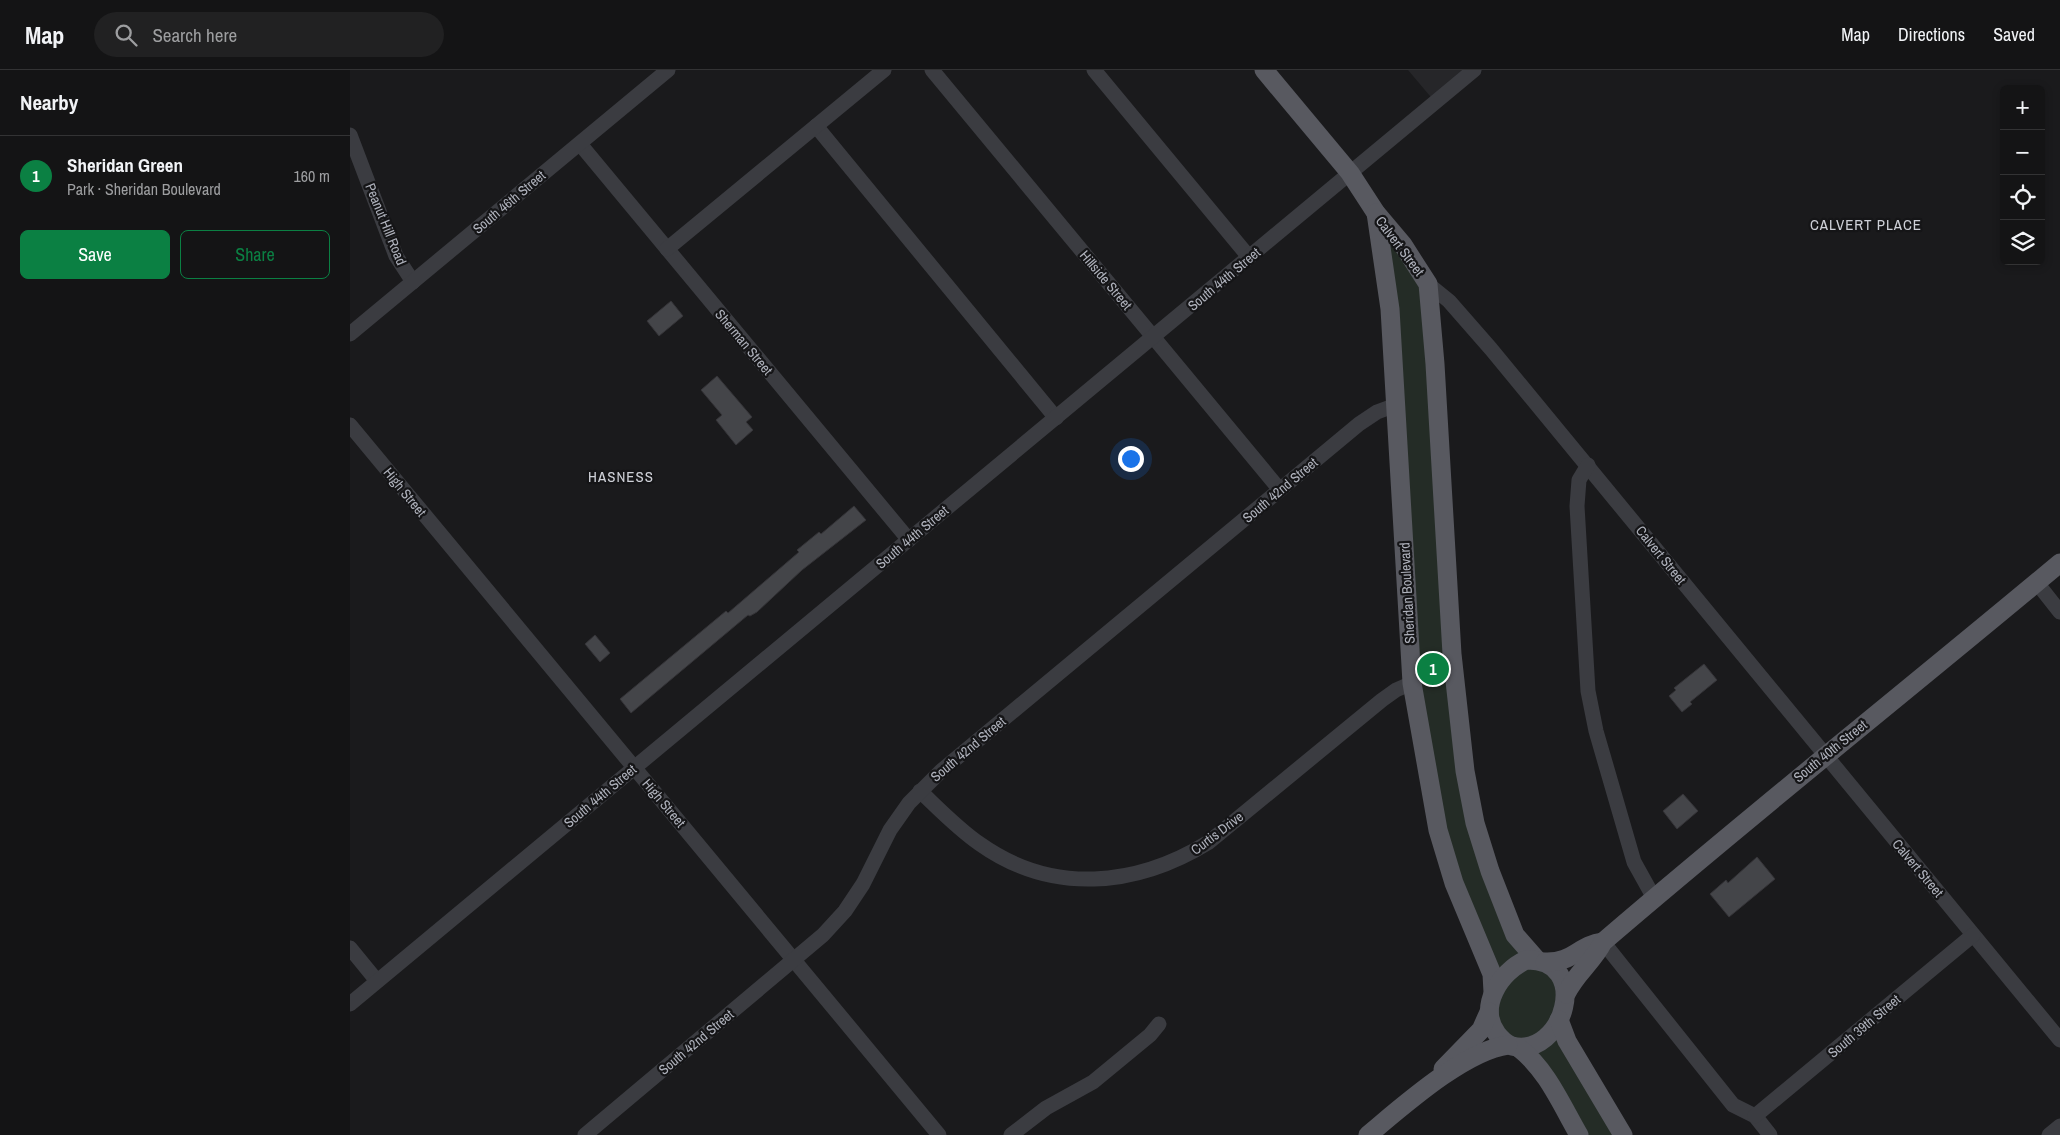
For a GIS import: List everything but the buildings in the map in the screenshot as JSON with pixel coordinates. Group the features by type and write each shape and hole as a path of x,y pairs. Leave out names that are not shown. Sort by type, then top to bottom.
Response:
{"main road":[{"name":"Calvert Street","path":"1264,70 1350,173 1376,213 1403,245 1428,284"},
{"name":"Sheridan Boulevard","path":"1376,213 1390,309 1412,683 1438,830 1461,900 1492,974 1493,992"},
{"path":"1368,1135 1431,1084 1485,1051 1544,1039 1559,1020 1566,994 1558,972 1541,961 1514,935 1490,871 1475,823 1465,771 1452,654 1435,364 1428,284"},
{"name":"South 40th Street","path":"1566,994 1575,976 1597,955 1603,942 1825,755 1930,672 2060,563"},
{"name":"South 40th Street","path":"1541,961 1559,962 1568,959 1590,944 1603,942"},
{"path":"1431,1084 1481,1030 1489,1012 1493,992 1500,980 1515,965 1526,960 1541,961"},
{"path":"1489,1012 1494,1030 1535,1060 1579,1135"},
{"path":"1559,1020 1567,1041 1622,1135"}],"street":[{"name":"South 46th Street","path":"350,334 668,70"},
{"path":"667,249 884,70"},
{"name":"Hillside Street","path":"932,70 1280,490"},
{"path":"1094,70 1249,257"},
{"name":"South 44th Street","path":"350,1004 1474,70"},
{"path":"816,126 1056,418"},
{"name":"Peanut Hill Road","path":"350,135 396,256 413,282"},
{"name":"Sherman Street","path":"580,144 909,540"},
{"name":"Calvert Street","path":"1428,284 1460,313 1588,465 2060,1040"},
{"name":"South 42nd Street","path":"585,1135 823,935 845,910 862,884 890,830 920,791 1359,424 1378,412 1396,405"},
{"name":"High Street","path":"350,425 939,1135"},
{"path":"1588,465 1579,480 1577,506 1588,691 1604,765 1634,862 1654,898"},
{"path":"2037,583 2060,612"},
{"name":"Curtis Drive","path":"920,791 981,845 1006,860 1030,869 1077,879 1132,876 1161,868 1187,856 1208,842 1382,700 1396,690 1412,683"},
{"name":"South 39th Street","path":"1755,1116 1973,935"},
{"path":"1603,942 1733,1104 1755,1116 1770,1135"},
{"path":"350,948 377,981"},
{"path":"1011,1135 1046,1108 1093,1082 1150,1035 1159,1024"},
{"path":"2049,1135 2060,1126"}],"shaded area":[{"path":"1408,70 1474,70 1435,102"},
{"path":"1376,213 1418,267 1465,771 1515,935 1553,967 1559,1020 1623,1135 1579,1135 1546,1075 1508,1045 1491,1002 1425,766"}],"place":[{"name":"Sheridan Green","path":"1433,669"}],"district":[{"name":"CALVERT PLACE","path":"1866,225"},
{"name":"HASNESS","path":"621,477"}]}
